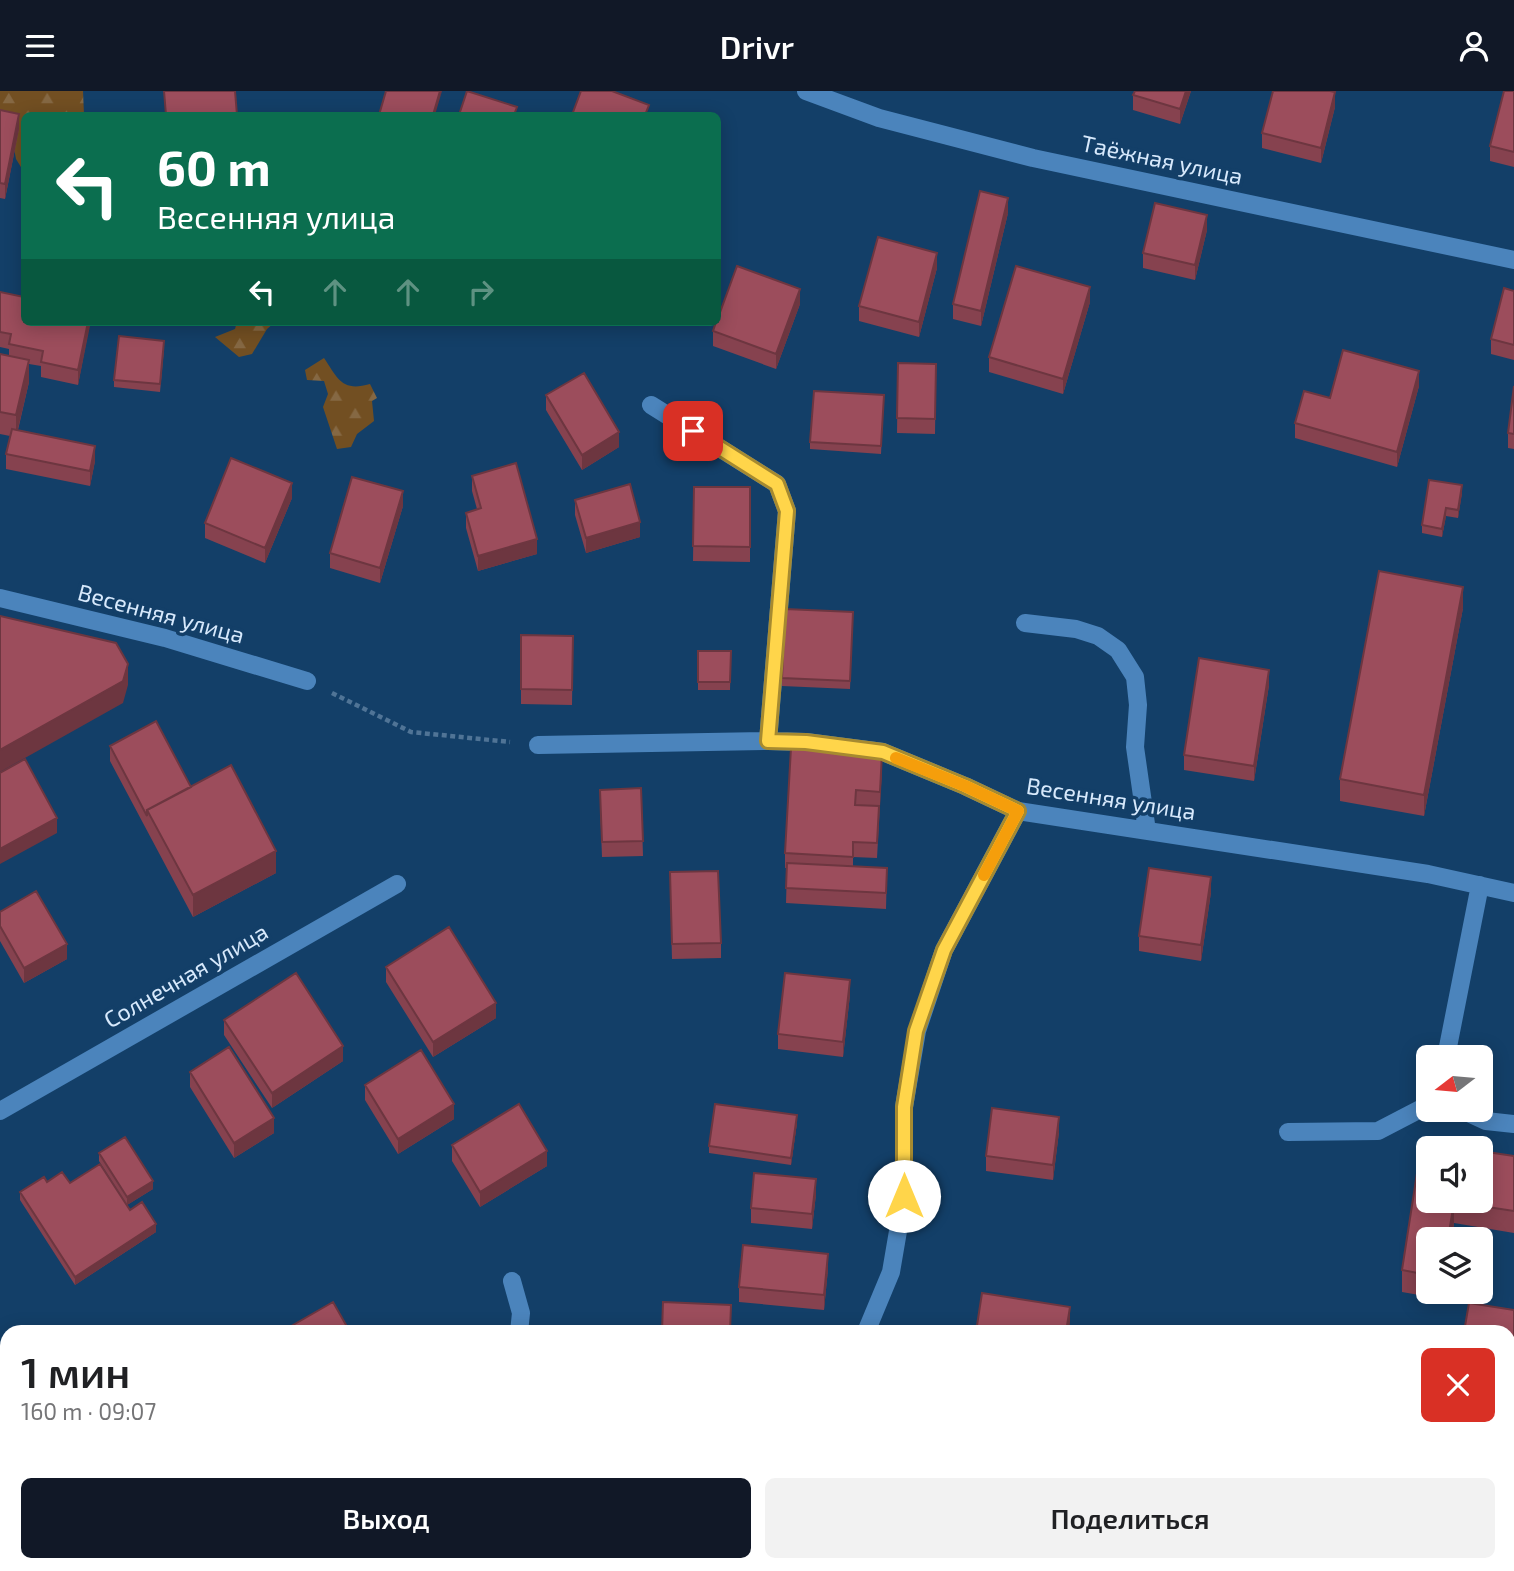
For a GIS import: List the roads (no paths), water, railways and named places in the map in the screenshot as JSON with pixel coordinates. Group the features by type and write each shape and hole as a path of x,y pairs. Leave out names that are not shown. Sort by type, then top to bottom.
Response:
{"street":[{"name":"Таёжная улица","path":"806,91 879,118 1033,158 1514,260"},
{"path":"651,405 777,484 787,511 768,741"},
{"name":"Весенняя улица","path":"0,598 165,638 307,681"},
{"path":"1025,623 1076,629 1098,636 1118,650 1135,677 1139,705 1135,747 1147,831"},
{"name":"Весенняя улица","path":"538,745 768,741 806,742 883,752 1018,811 1428,874 1514,893"},
{"path":"869,1325 891,1272 904,1196 904,1107 916,1031 944,950 1018,811"},
{"name":"Солнечная улица","path":"0,1111 397,884"},
{"path":"1449,1045 1480,885"},
{"path":"1289,1132 1378,1131 1416,1111"},
{"path":"1493,1122 1514,1124"},
{"path":"512,1281 521,1313 520,1325"}]}
